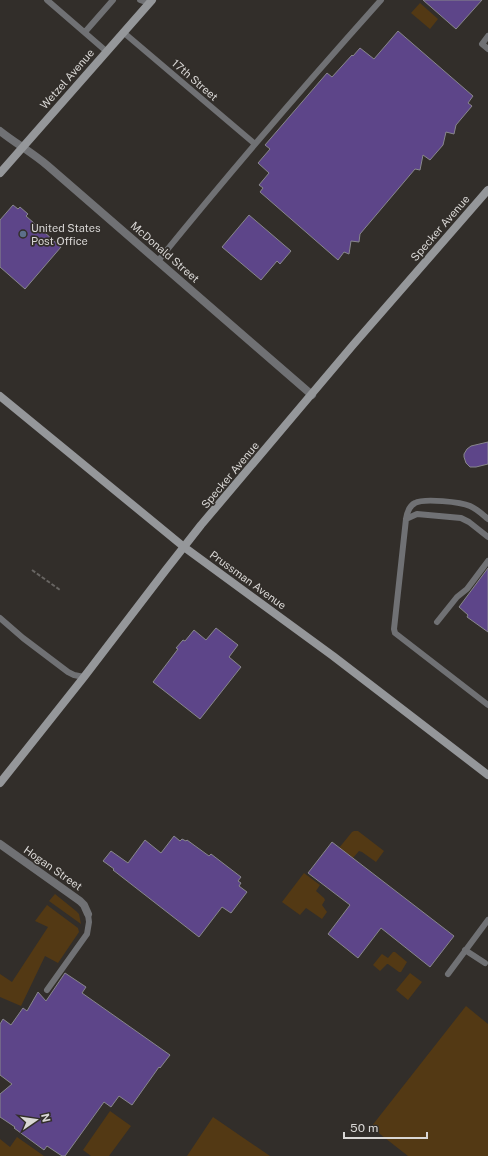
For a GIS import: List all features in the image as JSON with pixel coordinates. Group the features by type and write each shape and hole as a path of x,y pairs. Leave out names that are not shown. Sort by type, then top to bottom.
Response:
{"street":[{"name":"Wetzel Avenue","path":"0,173 151,1"},
{"name":"McDonald Street","path":"0,131 34,155 312,395"},
{"name":"Specker Avenue","path":"0,783 201,525 353,345 488,190"},
{"name":"Prussman Avenue","path":"0,396 184,547 333,656 488,775"},
{"name":"Hogan Street","path":"0,844 80,901 84,905 88,914"}],"lane":[{"path":"47,0 106,51"},
{"path":"85,32 113,0"},
{"path":"140,0 151,1"},
{"path":"158,261 255,144 381,0"},
{"name":"17th Street","path":"123,32 255,144"},
{"path":"488,36 482,44 488,49"},
{"path":"488,518 476,509 465,504 424,500 414,503 411,506 408,510 406,519 394,629 395,633 488,705"},
{"path":"406,519 417,514 460,518 469,522 488,537"},
{"path":"437,622 457,597 467,589 488,561"},
{"path":"0,618 23,638 68,672 84,677"},
{"path":"47,990 87,934 89,922 88,914"},
{"path":"448,974 488,920"},
{"path":"465,950 485,963"}],"path":[{"path":"32,570 60,590"}],"shaded area":[{"path":"420,3 438,19 430,29 411,13"},
{"path":"354,831 358,831 384,851 376,862 359,851 353,858 339,848"},
{"path":"304,873 320,885 316,891 324,898 325,900 322,905 327,912 322,919 306,908 300,915 282,902"},
{"path":"55,894 79,914 81,924 49,901"},
{"path":"47,905 78,928 79,932 58,963 45,956 21,1006 0,997 0,974 12,982 48,927 35,921"},
{"path":"393,952 407,962 401,972 388,964 380,971 373,965 382,954 388,958"},
{"path":"410,973 422,982 408,1000 396,990"},
{"path":"466,1006 488,1024 488,1156 408,1156 371,1127"},
{"path":"110,1111 131,1126 109,1156 91,1156 83,1150"},
{"path":"213,1117 270,1156 187,1156"},
{"path":"17,1137 44,1156 0,1156 0,1139 10,1147"}],"building":[{"path":"423,0 482,0 456,29"},
{"path":"398,31 473,96 468,103 472,106 456,125 454,134 446,132 443,145 430,160 423,155 420,170 415,169 360,234 359,242 351,241 349,254 344,252 338,260 260,192 263,188 259,185 269,173 258,163 270,149 265,145 327,73 332,77 360,48 374,59"},
{"name":"United States Post Office","path":"13,205 18,209 20,207 28,214 26,216 61,247 25,289 0,267 0,220"},
{"path":"249,215 291,251 280,264 277,261 261,280 222,247"},
{"path":"488,442 488,464 470,467 466,463 464,457 467,449 471,446"},
{"path":"488,568 488,632 467,617 468,615 459,607"},
{"path":"216,628 238,645 229,657 241,667 200,719 153,682 178,649 176,648 183,640 185,641 194,630 206,640"},
{"path":"174,836 180,841 182,839 187,840 209,856 211,854 241,877 238,881 241,883 239,886 247,892 231,913 222,907 199,937 103,861 111,851 128,863 145,840 161,853"},
{"path":"332,842 454,936 430,967 381,928 358,958 328,934 350,905 308,873"},
{"path":"65,973 86,987 82,993 170,1055 160,1068 159,1067 132,1105 119,1096 111,1107 104,1102 65,1156 62,1156 47,1146 44,1150 0,1117 0,1094 12,1084 0,1075 0,1024 3,1019 11,1025 23,1008 27,1011 38,992 46,1001"}],"place":[{"name":"United States Post Office","path":"23,234"}]}
